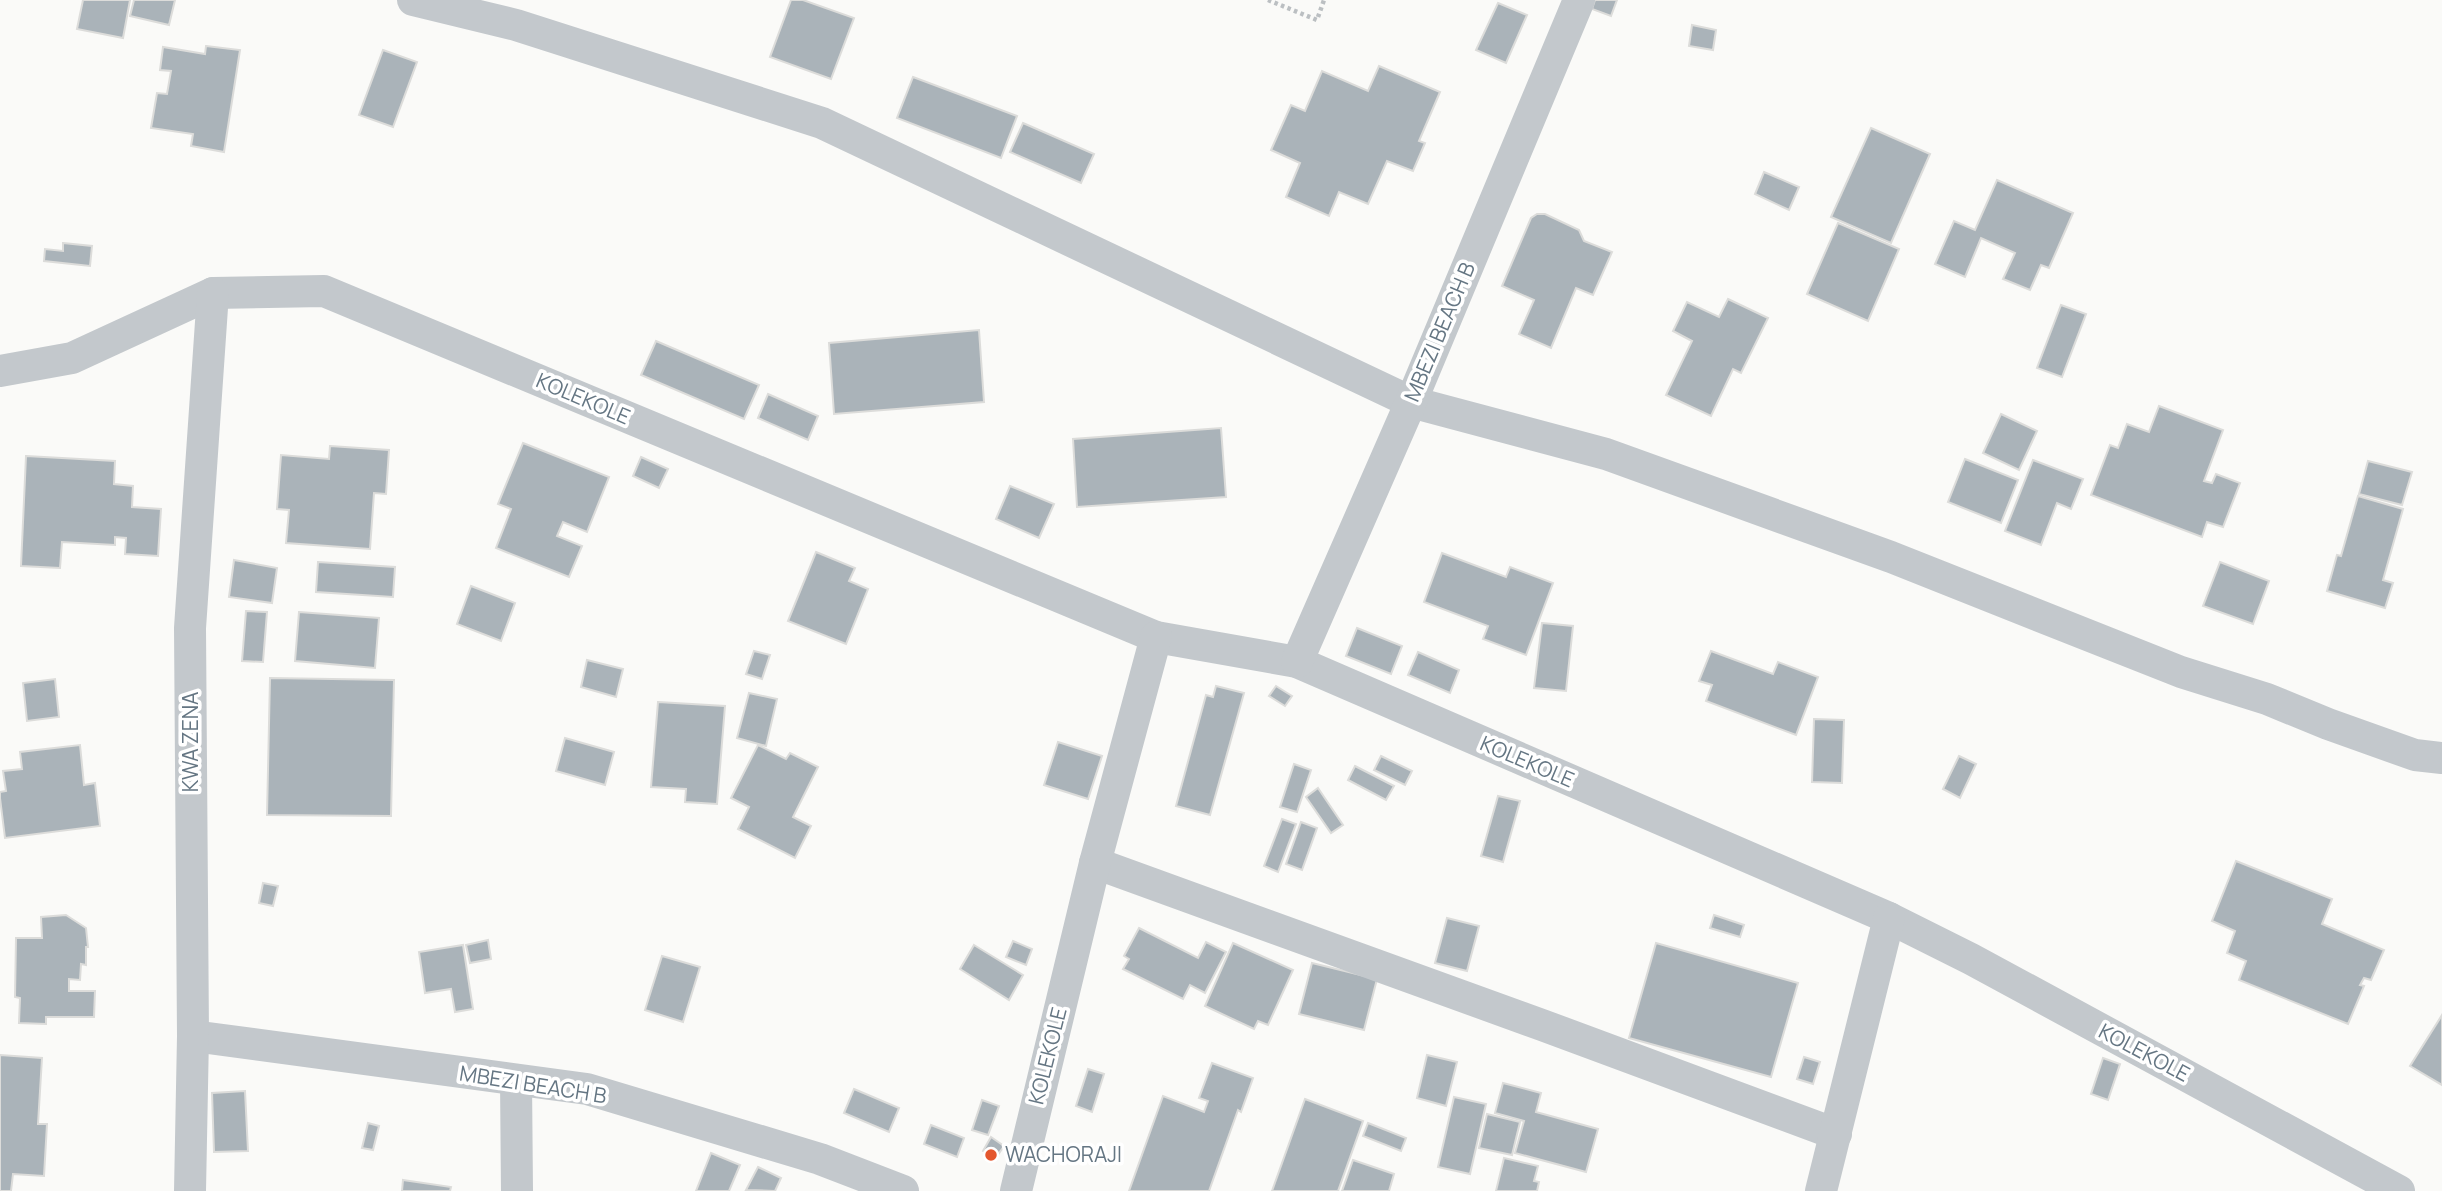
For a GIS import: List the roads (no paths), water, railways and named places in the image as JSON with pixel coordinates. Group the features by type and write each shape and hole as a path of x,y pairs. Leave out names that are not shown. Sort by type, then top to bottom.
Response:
{"street":[{"path":"413,0 516,25 822,123 1411,402 1606,454 1891,557 2180,672 2267,698 2328,724 2415,755 2442,758"},
{"name":"MBEZI BEACH B","path":"1297,662 1411,402 1579,0"},
{"name":"KOLEKOLE","path":"0,371 72,358 213,293 324,291 1156,637 1297,662 1889,918 1971,959 2399,1191"},
{"name":"KWA ZENA","path":"190,1191 193,1036 190,628 213,293"},
{"name":"KOLEKOLE","path":"1016,1191 1095,863 1156,637"},
{"path":"1095,863 1542,1024 1836,1134"},
{"path":"1821,1191 1889,918"},
{"name":"MBEZI BEACH B","path":"193,1036 587,1089 820,1159 903,1191"},
{"path":"516,1080 517,1191"}],"place":[{"name":"WACHORAJI","path":"991,1155"}]}
